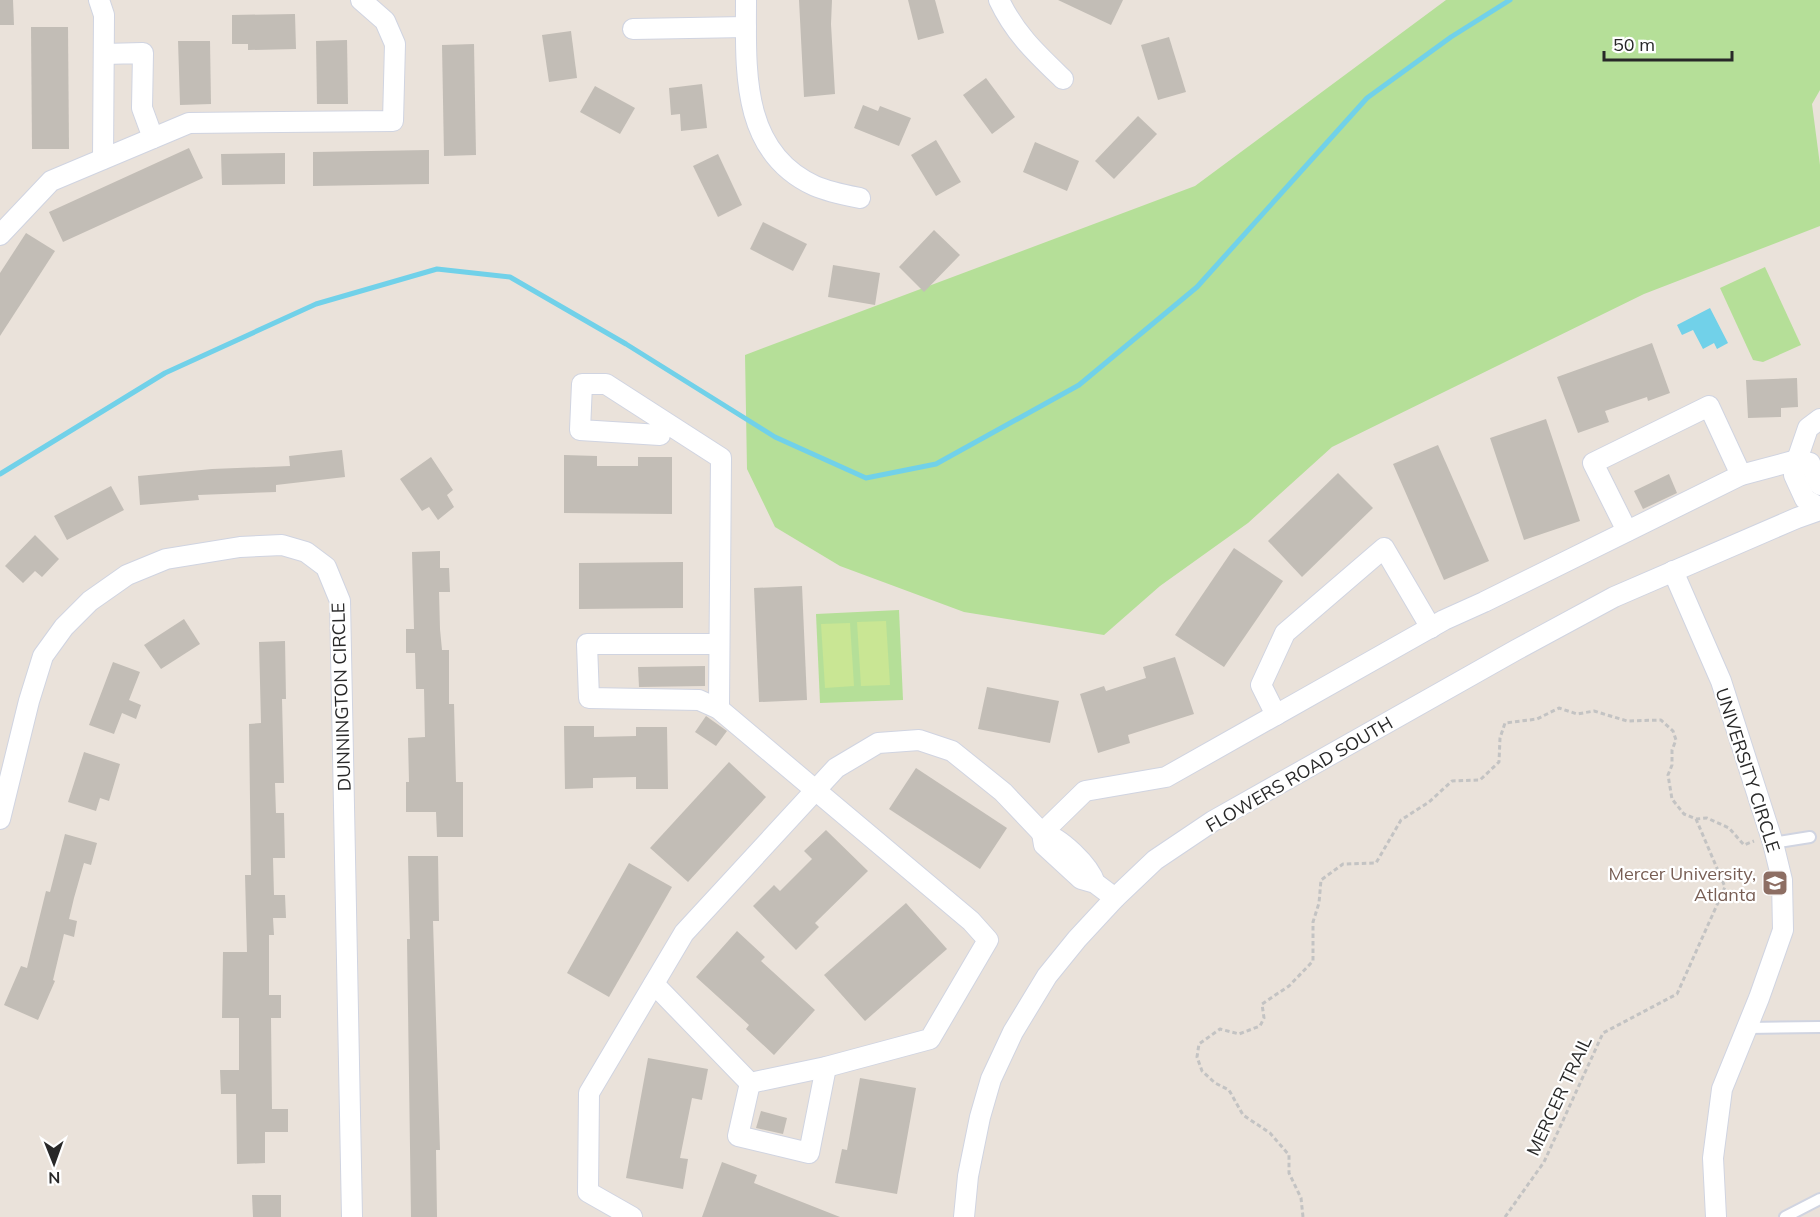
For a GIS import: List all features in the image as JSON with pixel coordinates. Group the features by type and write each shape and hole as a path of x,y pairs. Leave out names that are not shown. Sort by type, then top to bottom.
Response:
{"street":[{"path":"0,235 51,181 189,123 393,121 395,44 385,21 361,0"},
{"path":"746,0 748,86 752,110 764,138 777,158 793,173 815,186 860,198"},
{"path":"999,0 1013,28 1064,79"},
{"path":"103,159 106,2"},
{"path":"633,29 746,27"},
{"path":"104,54 143,53 142,108 153,138"},
{"path":"1627,531 1593,463 1603,458 1709,406 1741,475"},
{"path":"1820,419 1808,428 1794,474 1805,499 1820,509"},
{"path":"661,420 721,458 719,709"},
{"path":"1093,877 1081,879 1044,845 1048,825 1085,791 1166,777 1431,628 1741,475 1797,460 1810,463 1820,485"},
{"name":"FLOWERS ROAD SOUTH","path":"964,1217 968,1176 980,1117 991,1079 1013,1032 1047,976 1077,939 1155,860 1213,821 1614,597 1820,509"},
{"name":"DUNNINGTON CIRCLE","path":"0,819 29,701 43,656 64,627 90,601 128,575 166,559 240,547 282,545 306,552 326,567 340,601 352,1217"},
{"path":"1276,715 1261,686 1285,633 1384,548 1431,628"},
{"name":"UNIVERSITY CIRCLE","path":"1673,571 1720,681 1773,843 1782,880 1783,930 1722,1089 1713,1158 1716,1217"},
{"path":"719,645 587,644 589,698 699,700 719,709 971,921 988,940 930,1039 826,1067 750,1083"},
{"path":"632,1217 588,1192 589,1093 684,933 836,768 878,743 919,740 952,751 1003,792 1094,858 1093,877 1115,898"},
{"path":"654,984 750,1083"},
{"path":"750,1083 738,1136 810,1153 826,1067"}],"lane":[{"path":"1773,843 1810,837"},
{"path":"1747,1028 1820,1027"},
{"path":"1785,1217 1820,1199"}],"path":[{"name":"MERCER TRAIL","path":"1304,1217 1301,1198 1288,1173 1289,1155 1270,1133 1243,1115 1229,1090 1215,1083 1202,1071 1197,1057 1199,1044 1220,1029 1239,1034 1260,1026 1264,1018 1262,1004 1290,987 1313,961 1313,922 1319,903 1321,880 1343,864 1376,863 1401,820 1429,802 1452,782 1480,780 1499,762 1500,738 1505,723 1537,719 1558,708 1577,714 1594,711 1627,721 1661,720 1673,731 1676,740 1668,775 1672,799 1684,814 1696,819 1707,818 1729,828 1744,845"},
{"name":"MERCER TRAIL","path":"1505,1217 1544,1162 1603,1033 1677,994 1725,887 1696,819"}],"green space":[{"path":"1446,0 1820,0 1820,90 1812,104 1820,165 1820,226 1644,294 1332,447 1248,523 1160,586 1104,635 964,612 840,566 775,527 747,469 745,355 1195,186"},
{"path":"1765,267 1801,345 1763,362 1753,360 1720,288"},
{"path":"899,610 903,700 820,703 816,614"},
{"path":"886,621 890,685 861,686 857,622"},
{"path":"850,623 854,686 825,688 821,624"}],"water":[{"path":"1710,308 1728,343 1717,349 1714,343 1703,349 1693,330 1682,335 1677,325"}],"building":[{"path":"0,0 13,0 14,25 0,25"},
{"path":"799,0 832,0 835,94 804,97"},
{"path":"908,0 935,0 944,33 918,40"},
{"path":"1058,0 1123,0 1111,25"},
{"path":"295,14 296,49 248,50 248,44 232,44 232,15"},
{"path":"31,27 68,27 69,149 32,149"},
{"path":"571,31 577,78 549,82 542,35"},
{"path":"1169,37 1186,92 1158,100 1141,45"},
{"path":"347,40 348,104 317,104 316,41"},
{"path":"178,41 210,41 211,104 180,105"},
{"path":"474,44 476,155 444,156 442,45"},
{"path":"986,78 1015,117 992,134 963,95"},
{"path":"702,84 707,128 681,131 680,114 671,115 669,88"},
{"path":"595,86 635,108 620,134 580,112"},
{"path":"863,105 878,111 880,106 911,118 899,146 854,128"},
{"path":"1138,116 1157,134 1114,179 1095,161"},
{"path":"936,140 961,182 936,196 911,155"},
{"path":"1035,142 1079,161 1067,191 1023,172"},
{"path":"189,148 203,178 63,242 49,212"},
{"path":"429,150 429,184 313,186 313,152"},
{"path":"285,153 285,184 222,185 221,154"},
{"path":"718,154 742,205 718,217 693,166"},
{"path":"763,222 807,244 793,271 750,249"},
{"path":"934,230 960,255 924,292 899,267"},
{"path":"26,233 55,251 0,336 0,273"},
{"path":"833,265 880,273 875,305 828,297"},
{"path":"1652,343 1670,393 1648,401 1647,397 1605,411 1609,422 1578,433 1557,377"},
{"path":"1797,378 1798,407 1781,408 1781,417 1748,418 1746,380"},
{"path":"1546,419 1580,521 1524,540 1490,438"},
{"path":"1438,445 1489,561 1444,580 1393,464"},
{"path":"342,450 345,477 276,485 276,492 198,495 199,500 140,505 138,476 212,469 290,466 289,456"},
{"path":"564,455 597,456 597,466 638,466 638,457 672,457 672,514 564,513"},
{"path":"431,457 453,490 447,495 454,507 438,520 429,507 422,511 400,479"},
{"path":"1338,473 1373,508 1302,577 1268,541"},
{"path":"1669,474 1677,493 1643,509 1634,491"},
{"path":"111,486 124,510 67,540 54,516"},
{"path":"35,535 59,559 42,577 35,571 23,583 5,566"},
{"path":"1234,548 1283,581 1224,667 1175,635"},
{"path":"440,551 440,568 449,568 450,592 439,592 440,629 442,650 449,650 449,704 454,704 456,782 463,782 463,837 437,837 436,812 406,812 406,782 409,782 408,738 425,737 424,689 416,689 415,653 406,653 406,629 414,629 412,552"},
{"path":"683,562 683,608 579,609 579,563"},
{"path":"802,586 807,700 759,702 754,588"},
{"path":"184,619 200,644 161,669 144,645"},
{"path":"285,641 286,699 282,699 284,783 275,783 276,813 284,813 285,858 273,858 274,895 285,895 286,918 273,918 274,935 269,935 269,995 281,995 281,1018 271,1018 272,1109 288,1109 288,1132 265,1132 265,1163 237,1164 236,1094 221,1094 220,1070 239,1070 239,1018 222,1018 223,952 247,952 245,875 251,875 249,724 261,723 259,642"},
{"path":"1175,657 1194,714 1128,735 1130,743 1098,753 1080,694 1104,686 1106,691 1146,678 1143,667"},
{"path":"113,662 140,672 129,700 141,705 136,719 122,713 114,734 89,725"},
{"path":"705,666 705,686 639,687 638,667"},
{"path":"987,687 1059,701 1050,743 978,729"},
{"path":"706,716 727,731 716,746 695,732"},
{"path":"564,726 594,726 594,737 636,736 636,727 667,727 668,789 636,789 636,777 593,778 593,788 565,789"},
{"path":"84,752 120,764 109,801 100,798 96,811 68,802"},
{"path":"729,762 766,797 688,882 650,848"},
{"path":"916,768 1007,828 980,869 889,809"},
{"path":"826,830 868,871 815,923 819,927 796,950 753,906 774,885 780,891 812,859 804,851"},
{"path":"65,834 97,843 91,865 84,863 74,898 69,919 77,921 74,937 64,934 53,980 55,981 38,1020 4,1005 21,966 27,968 46,891 50,892"},
{"path":"408,856 438,856 439,921 433,921 440,1150 436,1150 437,1217 411,1217"},
{"path":"629,863 672,887 609,997 567,973"},
{"path":"906,903 947,949 865,1021 824,975"},
{"path":"737,931 765,957 761,961 815,1010 774,1055 746,1029 749,1025 696,977"},
{"path":"648,1058 708,1069 702,1100 692,1098 680,1158 688,1159 683,1189 626,1178"},
{"path":"860,1078 916,1088 897,1194 835,1183 842,1149 847,1150"},
{"path":"761,1111 787,1118 783,1134 756,1128"},
{"path":"722,1162 757,1175 754,1183 840,1217 702,1217"},
{"path":"252,1195 281,1195 281,1217 253,1217"}],"waterway":[{"path":"0,474 165,373 316,304 437,269 510,277 626,344 775,437 866,478 936,464 1079,385 1197,287 1367,98 1451,37 1510,0"}],"place":[{"name":"Mercer University, Atlanta","path":"1775,883"}]}
